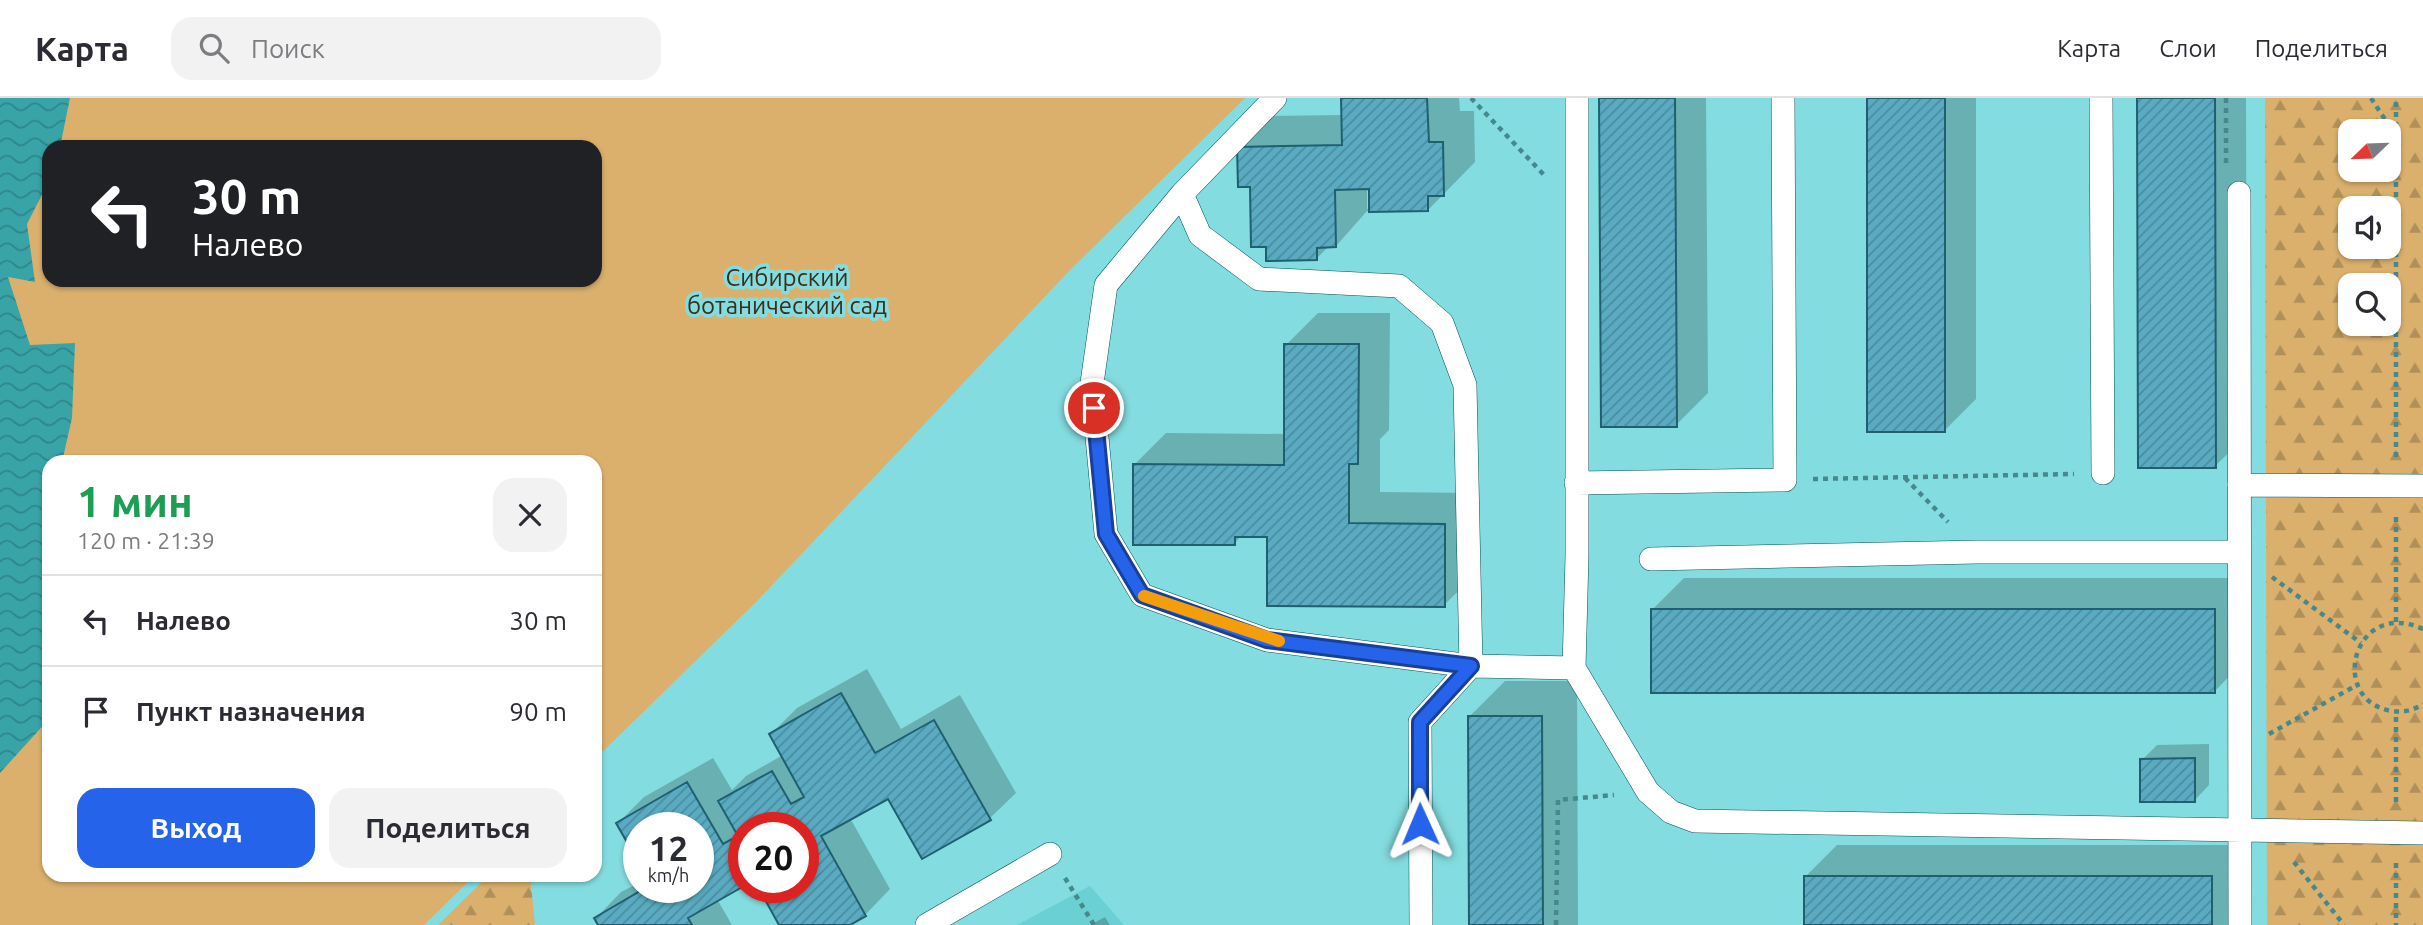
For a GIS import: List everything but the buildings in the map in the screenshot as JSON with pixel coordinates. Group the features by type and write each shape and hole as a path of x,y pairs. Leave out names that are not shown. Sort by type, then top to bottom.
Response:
{"lane":[{"path":"1275,98 1182,194 1106,285 1092,383 1106,534 1142,595 1267,640 1471,666 1574,668"},
{"path":"1577,98 1574,668 1648,792 1671,812 1695,821 2423,833"},
{"path":"1576,483 1784,480 1783,98"},
{"path":"2102,98 2103,473"},
{"path":"2239,193 2240,925"},
{"path":"1182,194 1199,235 1259,279 1399,286 1442,323 1465,385 1471,666 1420,722 1421,925"},
{"path":"2239,485 2423,486"},
{"path":"1651,559 1978,552 2239,552"},
{"path":"927,925 1050,854"}],"path":[{"path":"1471,98 1577,208"},
{"path":"2226,98 2226,142"},
{"path":"2371,98 2385,119"},
{"path":"2396,98 2396,119"},
{"path":"2396,182 2396,622"},
{"path":"1784,480 2103,473"},
{"path":"1905,478 1978,552"},
{"path":"2239,552 2361,643"},
{"path":"2423,629 2396,622 2376,629 2361,643 2355,656 2357,685 2364,695 2384,709 2408,711 2423,704"},
{"path":"2240,750 2357,685"},
{"path":"1556,925 1558,800 1648,792"},
{"path":"2267,829 2344,925"},
{"path":"1050,854 1094,925"}],"shaded area":[{"path":"1090,886 1124,925 1017,925"}],"green space":[{"name":"Сибирский ботанический сад","path":"0,98 1245,98 1070,270 757,601 602,752 602,455 42,455 42,882 468,882 424,925 0,925"},
{"path":"2265,98 2423,98 2423,925 2267,925"},
{"path":"482,882 531,882 535,925 438,925"}],"water":[{"path":"0,98 70,98 61,140 42,140 42,195 27,224 35,282 8,277 30,345 75,343 72,418 64,455 42,455 42,727 0,773"}],"slow traffic":[{"path":"1144,596 1267,640 1279,641"}],"route":[{"path":"1094,408 1106,534 1142,595 1267,640 1471,666 1420,722 1420,824"}]}
